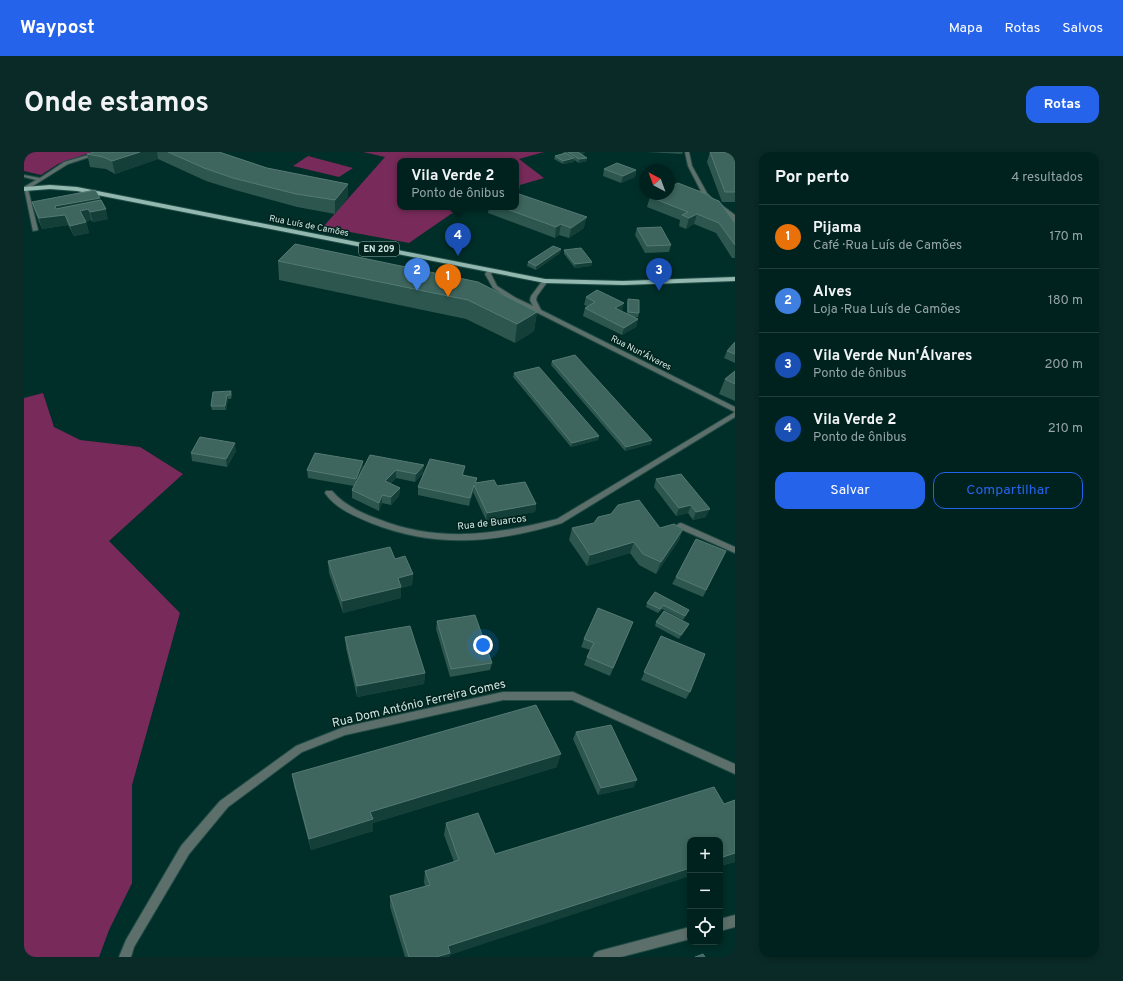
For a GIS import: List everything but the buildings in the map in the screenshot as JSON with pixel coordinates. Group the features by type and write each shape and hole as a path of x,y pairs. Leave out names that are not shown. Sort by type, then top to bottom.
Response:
{"main road":[{"name":"Rua Luís de Camões","path":"25,188 50,187 84,191 545,281 623,283 735,278"}],"street":[{"path":"35,230 25,188 66,163 103,152"},
{"path":"687,152 690,166 706,196 734,218 735,221"},
{"path":"24,176 40,179"},
{"name":"Rua Nun'Álvares","path":"490,271 488,274 495,287 514,300 735,410"},
{"path":"539,313 532,300 545,281"},
{"name":"Rua de Buarcos","path":"329,493 338,503 352,512 402,533 452,538 527,530 559,521 735,414"},
{"path":"681,526 735,550"},
{"name":"Rua Dom António Ferreira Gomes","path":"126,957 130,944 185,850 224,804 299,749 344,731 504,696 573,696 735,769"},
{"path":"723,924 735,921"},
{"path":"599,957 687,934"}],"shaded area":[{"path":"24,152 92,152 58,164 41,175 24,171"},
{"path":"363,152 544,152 519,159 397,158 397,210 464,210 451,214 409,243 323,227 385,157"},
{"path":"308,156 353,168 339,177 293,166"},
{"path":"519,159 544,178 520,185 519,191"},
{"path":"43,393 54,427 80,440 140,447 183,474 109,541 180,613 132,785 132,883 109,930 99,957 24,957 24,398"}],"place":[{"name":"Vila Verde 2","path":"458,256"},
{"name":"Alves","path":"417,291"},
{"name":"Vila Verde Nun'Álvares","path":"659,291"},
{"name":"Pijama","path":"448,297"}]}
